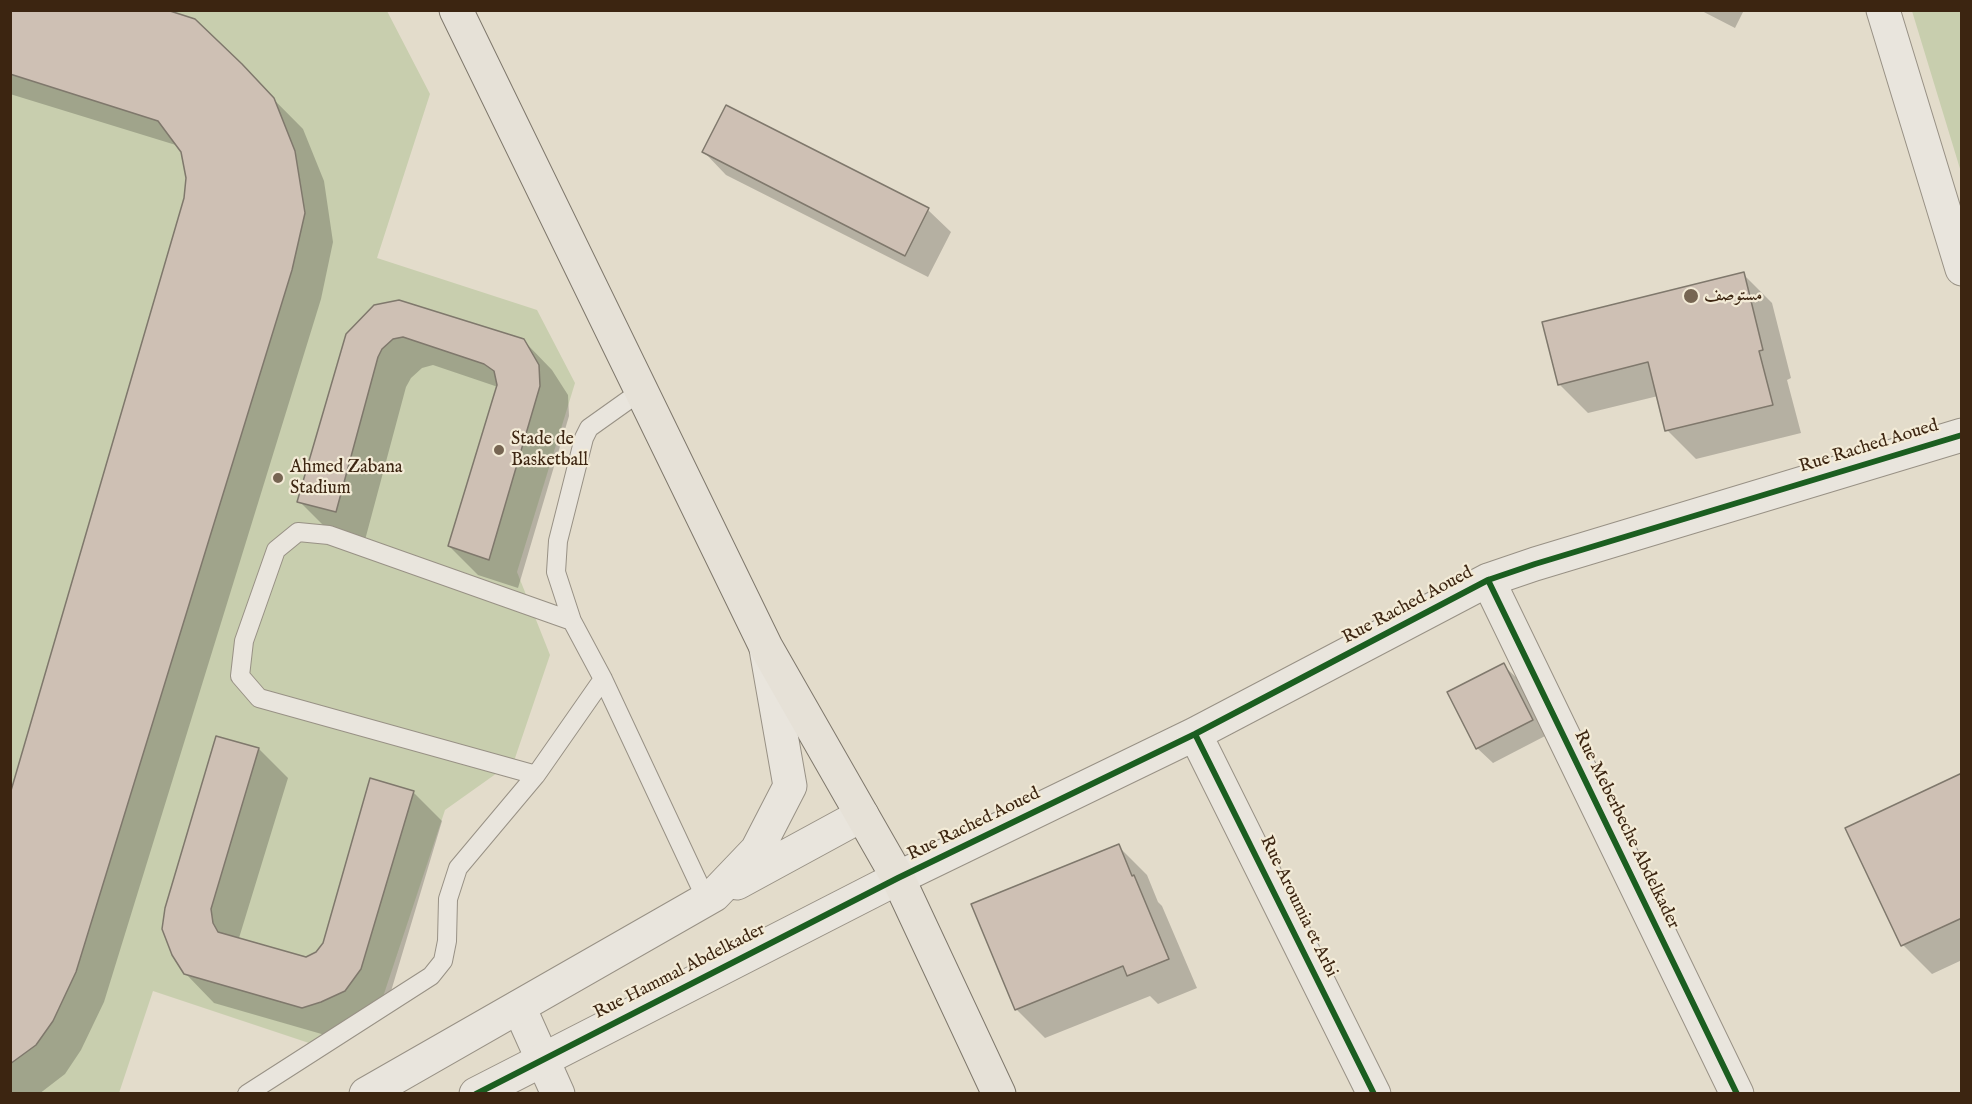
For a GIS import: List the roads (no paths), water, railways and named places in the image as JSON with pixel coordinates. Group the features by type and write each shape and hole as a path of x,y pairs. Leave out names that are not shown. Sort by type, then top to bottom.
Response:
{"main road":[{"path":"456,10 766,647 898,878 999,1094"}],"street":[{"path":"1883,10 1962,269"},
{"name":"Rue Rached Aoued","path":"898,878 1195,734 1488,580 1962,435"},
{"name":"Rue Meberbeche Abdelkader","path":"1488,580 1737,1094"},
{"path":"710,897 757,850 790,786 766,647"},
{"name":"Rue Aroumia et Arbi","path":"1195,734 1374,1094"},
{"path":"366,1094 710,897 862,815"},
{"name":"Rue Hammal Abdelkader","path":"476,1094 898,878"},
{"path":"519,1007 558,1094"}],"lane":[{"path":"641,391 589,428 584,438 558,541 556,572 572,621 710,897"},
{"path":"536,775 259,698 240,676 244,641 276,550 298,532 329,535 572,621"},
{"path":"247,1094 431,976 443,961 447,941 448,900 458,868 536,775 603,680"}],"place":[{"name":"مستوصف","path":"1691,296"},
{"name":"Stade de Basketball","path":"499,450"},
{"name":"Ahmed Zabana Stadium","path":"278,478"}]}
